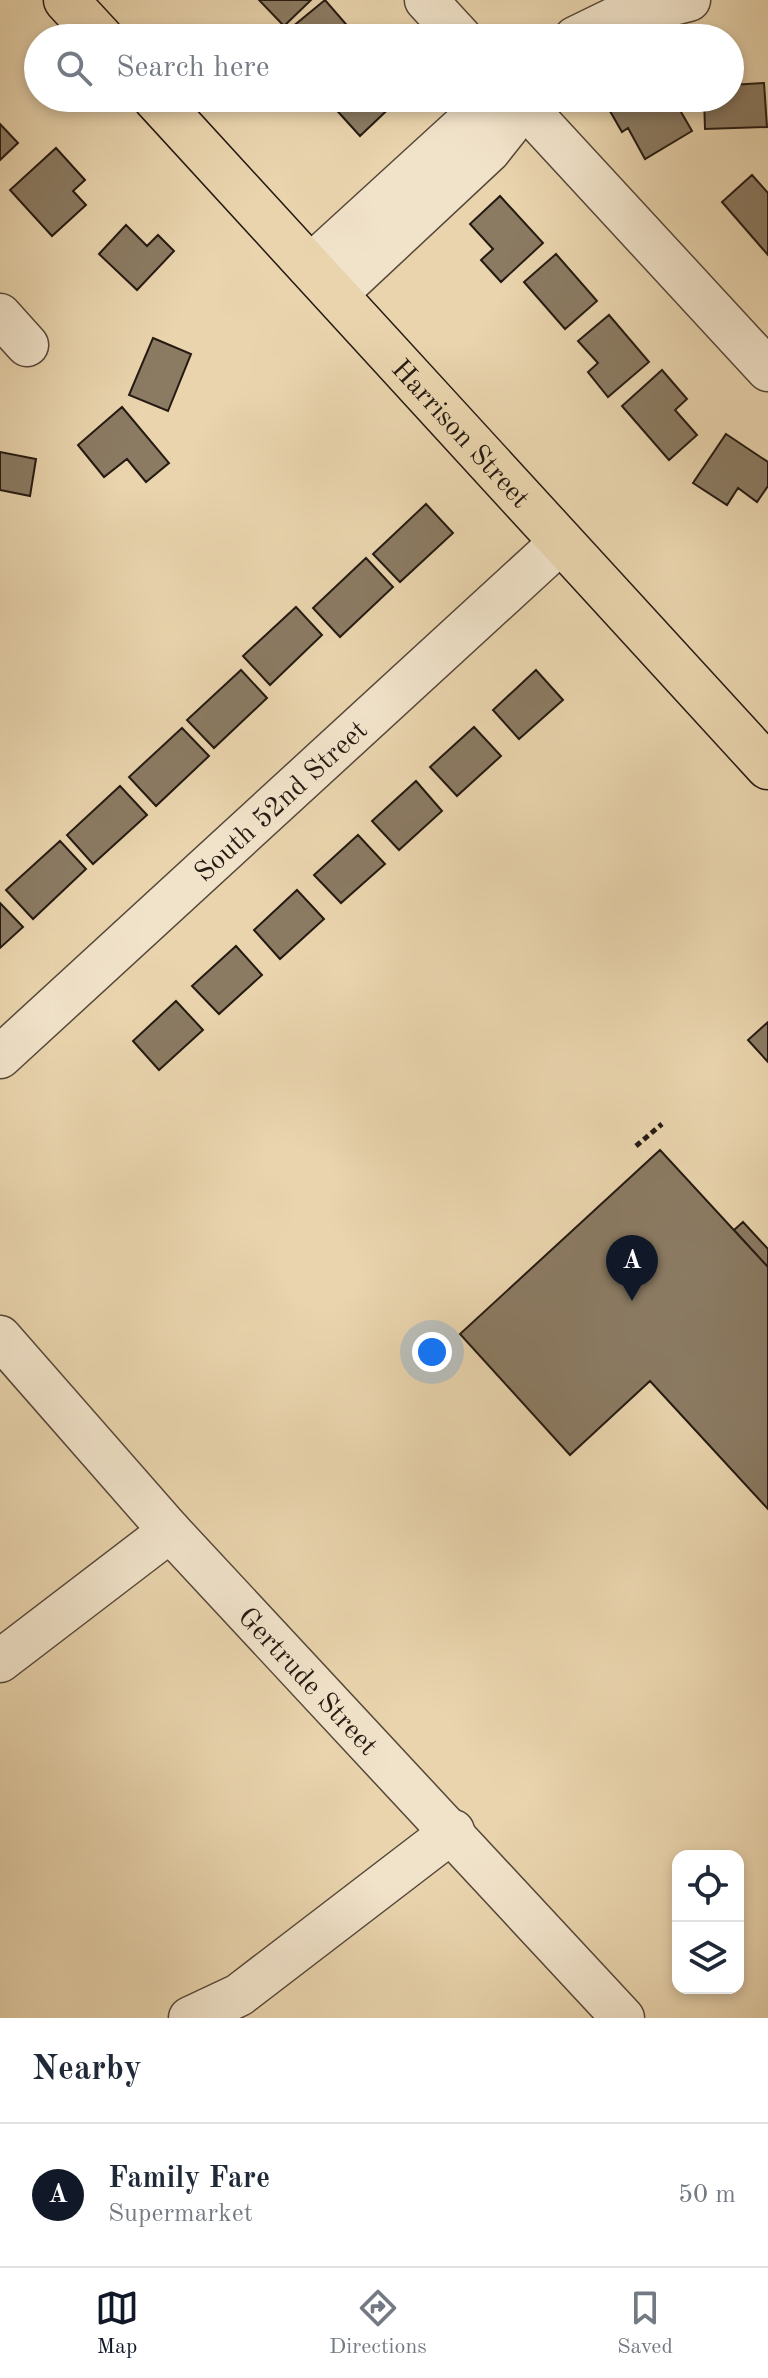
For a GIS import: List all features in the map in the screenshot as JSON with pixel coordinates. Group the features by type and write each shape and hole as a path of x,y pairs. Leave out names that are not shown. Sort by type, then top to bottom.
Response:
{"main road":[{"path":"66,0 88,24"},
{"name":"Harrison Street","path":"168,112 768,767"}],"street":[{"path":"426,0 448,24"},
{"path":"604,24 689,0"},
{"path":"322,281 479,112"},
{"path":"322,281 489,151 508,127 511,112"},
{"path":"527,112 768,370"},
{"name":"South 52nd Street","path":"0,1057 561,542"},
{"name":"Gertrude Street","path":"0,1337 170,1531 453,1831 623,2018"},
{"path":"0,1661 170,1531"},
{"path":"190,2018 239,1995 453,1831"}],"path":[{"path":"636,1146 662,1124"}],"building":[{"path":"259,0 311,0 286,24 282,24"},
{"path":"325,0 346,24 296,24"},
{"path":"764,83 767,127 705,129 704,112 744,112 744,84"},
{"path":"338,112 385,112 360,136"},
{"path":"610,112 681,112 692,131 645,159 628,128 622,132"},
{"path":"0,124 18,143 0,160"},
{"path":"56,148 85,180 73,191 86,205 52,236 10,190"},
{"path":"752,175 768,193 768,255 722,202"},
{"path":"500,196 543,243 501,282 481,260 493,249 470,224"},
{"path":"126,225 147,246 158,235 174,251 137,290 99,254"},
{"path":"556,254 597,301 565,329 524,282"},
{"path":"609,315 649,362 608,397 588,372 598,363 578,341"},
{"path":"153,338 191,354 168,411 129,395"},
{"path":"662,370 687,399 675,410 697,435 669,460 622,406"},
{"path":"122,407 169,463 146,482 127,459 104,477 78,445"},
{"path":"726,434 768,462 768,486 757,502 738,488 727,505 693,483"},
{"path":"0,452 36,459 30,496 0,490"},
{"path":"426,504 453,533 400,582 373,554"},
{"path":"366,558 393,587 340,637 313,608"},
{"path":"296,607 322,635 270,685 243,656"},
{"path":"241,670 267,698 214,748 187,720"},
{"path":"536,670 563,700 519,739 493,710"},
{"path":"474,727 501,756 457,796 430,767"},
{"path":"182,728 209,756 156,806 129,777"},
{"path":"416,781 442,811 399,850 372,821"},
{"path":"120,786 147,815 93,864 67,835"},
{"path":"358,835 385,864 341,903 314,875"},
{"path":"60,841 86,869 33,919 6,890"},
{"path":"297,890 324,919 280,959 254,930"},
{"path":"0,903 23,927 0,948"},
{"path":"236,946 262,975 219,1014 192,986"},
{"path":"176,1001 203,1030 159,1070 133,1041"},
{"path":"768,1022 768,1062 748,1040"},
{"path":"660,1150 768,1267 768,1509 650,1381 570,1455 460,1334"},
{"path":"743,1222 768,1249 768,1267 734,1230"}],"place":[{"name":"Family Fare","path":"632,1301"}]}
